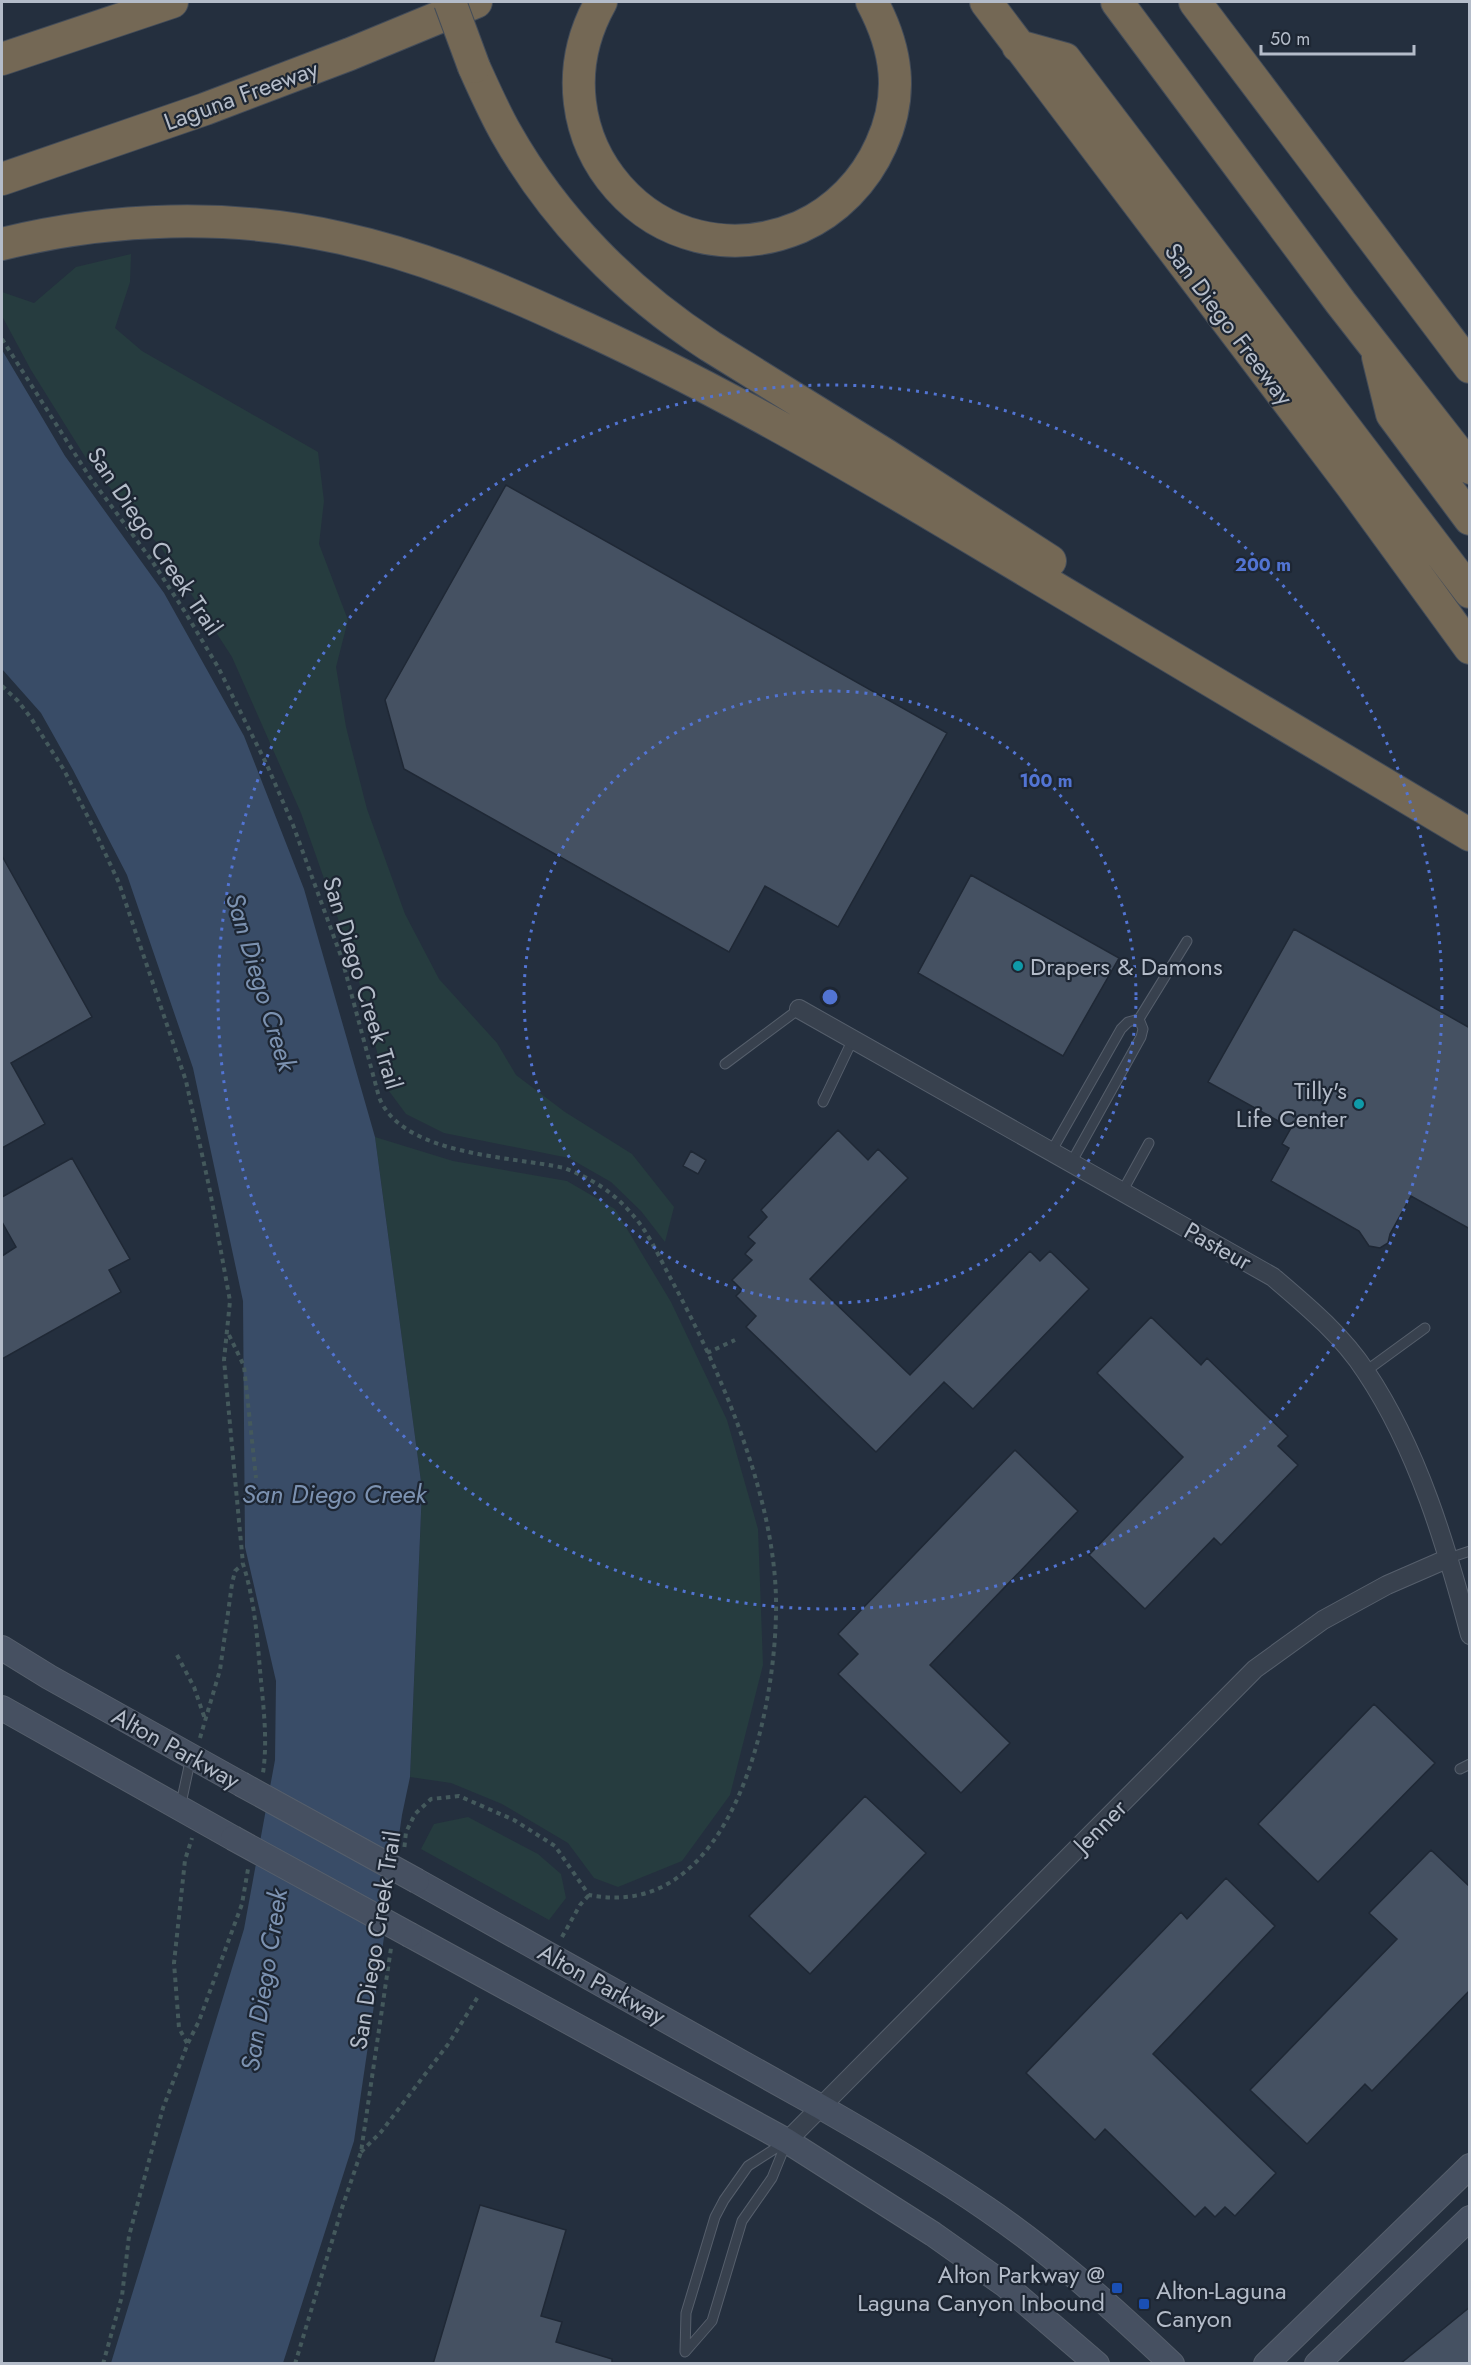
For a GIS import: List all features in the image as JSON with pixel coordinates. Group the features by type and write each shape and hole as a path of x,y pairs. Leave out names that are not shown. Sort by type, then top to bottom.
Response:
{"highway":[{"path":"2,59 172,2"},
{"path":"450,2 474,67 516,151 584,242 617,274 685,330 886,455 1470,833"},
{"name":"Laguna Freeway","path":"2,179 216,105 350,54 476,2"},
{"path":"601,2 591,21 585,41 578,86 585,134 597,159 631,200 671,227 718,240 742,241 768,238 787,232 826,213 843,199 863,177 876,155 886,134 893,110 895,87 887,33 872,2"},
{"name":"San Diego Freeway","path":"986,2 1352,486 1470,648"},
{"path":"1117,2 1341,303 1470,468"},
{"path":"1195,2 1470,367"},
{"path":"1018,46 1065,58 1470,592"},
{"path":"2,244 105,225 153,222 243,224 336,237 377,246 455,272 605,336 738,403 865,474 1470,833"},
{"path":"1375,345 1392,414 1470,519"}],"main road":[{"name":"Alton Parkway","path":"2,1648 195,1748 241,1784 781,2083 874,2137 989,2210 1097,2297 1172,2364"},
{"name":"Alton Parkway","path":"2,1708 233,1838 401,1937 488,1978 787,2141 942,2240 1005,2285 1097,2364"},
{"path":"1266,2364 1470,2166"},
{"path":"1317,2364 1470,2218"}],"street":[{"name":"Pasteur","path":"799,1009 1274,1277 1318,1316 1366,1371 1392,1416 1413,1463 1449,1558 1470,1635"},
{"name":"Jenner","path":"787,2141 1255,1670 1323,1620 1387,1585 1449,1558"}],"lane":[{"path":"1051,1152 1121,1029 1128,1022 1139,1019 1187,941"},
{"path":"725,1064 799,1009"},
{"path":"1071,1163 1141,1037 1143,1029 1139,1019"},
{"path":"824,1102 853,1039"},
{"path":"1122,1192 1149,1143"},
{"path":"1366,1371 1425,1328"},
{"path":"1449,1558 1470,1551"},
{"path":"180,1809 195,1748"},
{"path":"1460,1769 1470,1764"},
{"path":"787,2141 772,2178 742,2221 712,2321 686,2352 686,2313 715,2217 748,2166 787,2141"}],"path":[{"name":"San Diego Creek Trail","path":"2,339 88,476 150,558 185,612 218,667 267,765 296,835 342,959 379,1097 385,1111 407,1131 423,1138 450,1148 564,1168 581,1174 616,1197 633,1215 680,1295 738,1426 755,1477 768,1527 776,1598 774,1660 762,1728 749,1769 734,1806 715,1840 695,1863 677,1878 650,1891 604,1898 589,1895 555,1846 514,1820 459,1796 431,1799 415,1814 406,1832 403,1856"},
{"path":"2,686 32,718 63,770 119,883 186,1081 210,1191 230,1301 229,1334 224,1360 243,1564 236,1571 232,1584 220,1670 195,1748"},
{"path":"229,1334 244,1366 256,1479"},
{"path":"707,1353 735,1340"},
{"path":"177,1655 194,1687 205,1720"},
{"path":"188,2043 179,2028 174,1962 185,1860 192,1841"},
{"path":"552,1956 580,1905 589,1895"},
{"name":"San Diego Creek Trail","path":"295,2364 361,2152 401,1937"},
{"path":"361,2152 381,2132 449,2043 488,1978"},
{"path":"103,2364 122,2296 129,2236 163,2108"}],"green space":[{"path":"131,254 130,282 115,328 142,351 318,452 324,501 319,544 348,620 336,667 346,727 367,809 405,914 439,979 497,1043 516,1075 565,1112 632,1154 674,1207 665,1242 641,1211 611,1182 569,1158 444,1133 406,1114 386,1087 356,970 301,813 232,657 162,549 89,463 31,370 2,316 2,292 34,303 76,267"},
{"path":"375,1137 453,1161 567,1181 615,1209 671,1302 727,1420 758,1529 763,1665 730,1795 682,1861 618,1887 594,1878 568,1843 502,1804 451,1783 410,1777 422,1489"},
{"path":"468,1817 538,1854 561,1874 566,1898 549,1920 421,1849 434,1824"}],"water":[{"name":"San Diego Creek","path":"2,350 65,456 164,593 244,736 304,889 375,1137 422,1489 410,1777 402,1815 354,2141 283,2363 111,2363 244,1929 275,1760 276,1681 245,1547 243,1301 193,1068 127,875 41,713 2,669"}],"building":[{"path":"506,485 947,733 838,927 765,886 729,952 404,769 385,700"},
{"path":"2,856 92,1017 11,1063 45,1124 2,1148"},
{"name":"Drapers & Damons","path":"971,875 1119,958 1063,1056 918,973"},
{"name":"Tilly's Life Center","path":"1294,929 1470,1028 1470,1229 1411,1196 1390,1234 1388,1243 1380,1248 1369,1246 1359,1231 1271,1181 1289,1148 1282,1144 1291,1128 1208,1082"},
{"path":"838,1130 868,1160 878,1149 908,1178 810,1279 910,1375 1030,1251 1040,1261 1050,1251 1089,1289 973,1409 944,1382 876,1452 746,1327 756,1316 736,1296 742,1290 732,1280 752,1260 745,1254 755,1243 748,1237 767,1217 761,1210"},
{"path":"691,1151 706,1160 698,1174 683,1166"},
{"path":"72,1158 130,1259 109,1270 121,1292 2,1359 2,1256 16,1247 2,1222 2,1197"},
{"path":"1151,1317 1201,1365 1207,1358 1288,1436 1278,1446 1298,1465 1221,1545 1214,1538 1145,1609 1089,1555 1183,1457 1097,1373"},
{"path":"1015,1450 1078,1511 930,1665 1010,1743 961,1793 838,1674 858,1654 838,1634"},
{"path":"1374,1704 1435,1763 1318,1882 1258,1824"},
{"path":"865,1796 926,1853 810,1974 749,1916"},
{"path":"1431,1850 1470,1887 1470,1990 1372,2091 1365,2084 1307,2144 1250,2090 1397,1939 1369,1913"},
{"path":"1226,1878 1275,1926 1153,2054 1276,2173 1235,2216 1225,2207 1215,2217 1205,2207 1195,2217 1105,2129 1095,2140 1026,2073 1181,1912 1187,1919"},
{"path":"480,2205 566,2230 541,2316 562,2322 556,2342 612,2359 612,2364 433,2364"},
{"path":"1470,2307 1470,2364 1400,2364"}],"place":[{"name":"Drapers & Damons","path":"1018,966"},
{"name":"Tilly's Life Center","path":"1359,1104"},
{"name":"Alton Parkway @ Laguna Canyon Inbound","path":"1117,2288"},
{"name":"Alton-Laguna Canyon","path":"1144,2304"}]}
